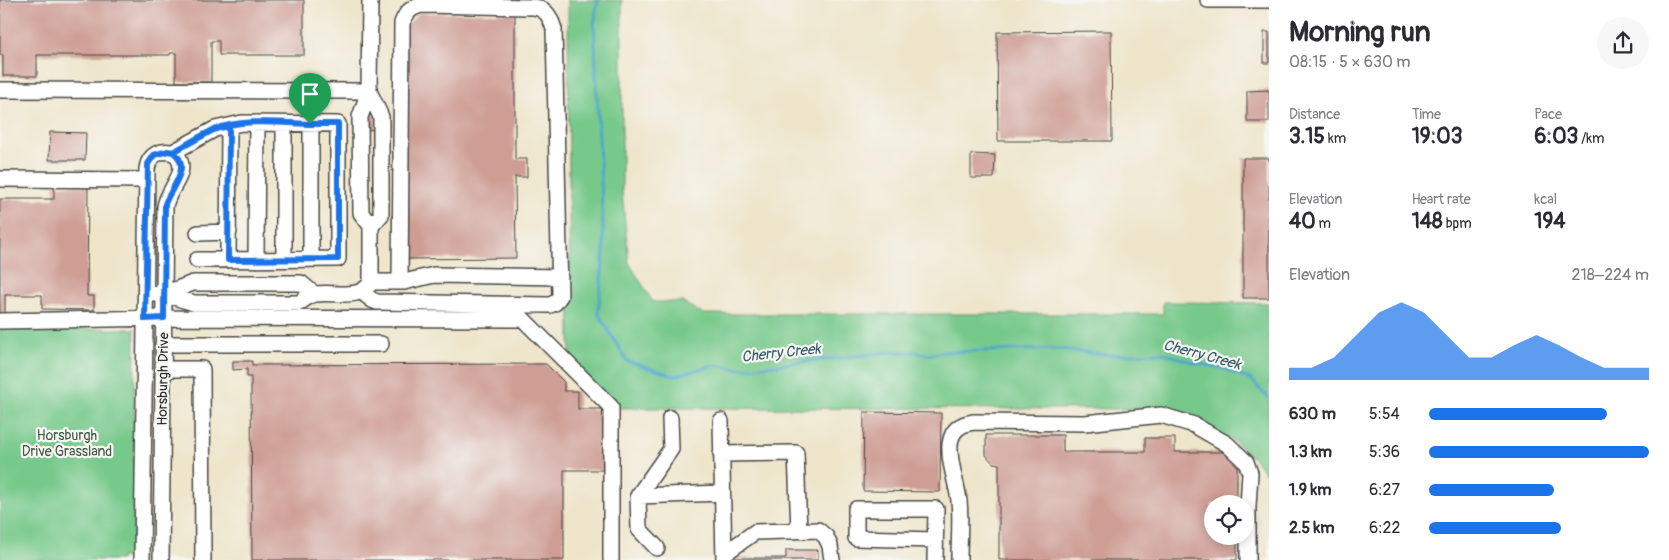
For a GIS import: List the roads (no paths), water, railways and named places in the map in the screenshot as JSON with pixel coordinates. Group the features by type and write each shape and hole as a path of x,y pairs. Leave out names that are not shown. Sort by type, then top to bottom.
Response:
{"street":[{"path":"370,0 369,91 360,117 361,213 371,226"},
{"path":"1208,0 1269,0"},
{"path":"369,91 381,117 381,215 371,226 367,287 372,300 377,302 550,305 555,303 560,296 554,29 551,19 542,8 534,7 421,5 409,10 402,23 400,282"},
{"path":"0,90 369,91"},
{"path":"173,152 215,129 242,123 338,124 338,259 197,260"},
{"path":"256,123 256,260"},
{"path":"284,124 284,259"},
{"path":"310,124 311,259"},
{"path":"228,260 229,126"},
{"name":"Horsburgh Drive","path":"142,560 146,180 148,164 154,155 168,151 173,152 179,158 181,167 178,180 165,204 161,560"},
{"path":"0,179 146,180"},
{"path":"198,233 228,232"},
{"path":"145,294 164,294 194,303 299,303 314,294 356,293 367,287 429,276 560,277"},
{"path":"414,303 429,276"},
{"path":"164,294 193,283 301,283 314,294"},
{"path":"260,283 260,303"},
{"path":"0,321 164,318 522,320 611,407 611,560"},
{"path":"164,344 381,344"},
{"path":"163,369 202,369 203,560"},
{"path":"958,560 960,502 949,457 950,441 955,430 967,423 974,422 1085,423 1161,415 1194,425 1228,444 1246,462 1250,473 1248,560"},
{"path":"657,548 639,529 638,496 671,448 670,418"},
{"path":"721,421 724,557"},
{"path":"721,454 796,453 799,530"},
{"path":"638,496 722,493"},
{"path":"935,540 856,538 856,508 936,509 936,560"},
{"path":"724,557 755,532 818,530 826,537 830,546 832,560"}],"waterway":[{"name":"Cherry Creek","path":"598,0 594,24 604,252 598,313 627,361 675,376 714,365 740,369 891,352 914,352 929,355 942,352 1060,349 1107,355 1164,353 1220,368 1252,380 1269,398"}],"park label":[{"name":"Horsburgh Drive Grassland","path":"67,444"}]}
